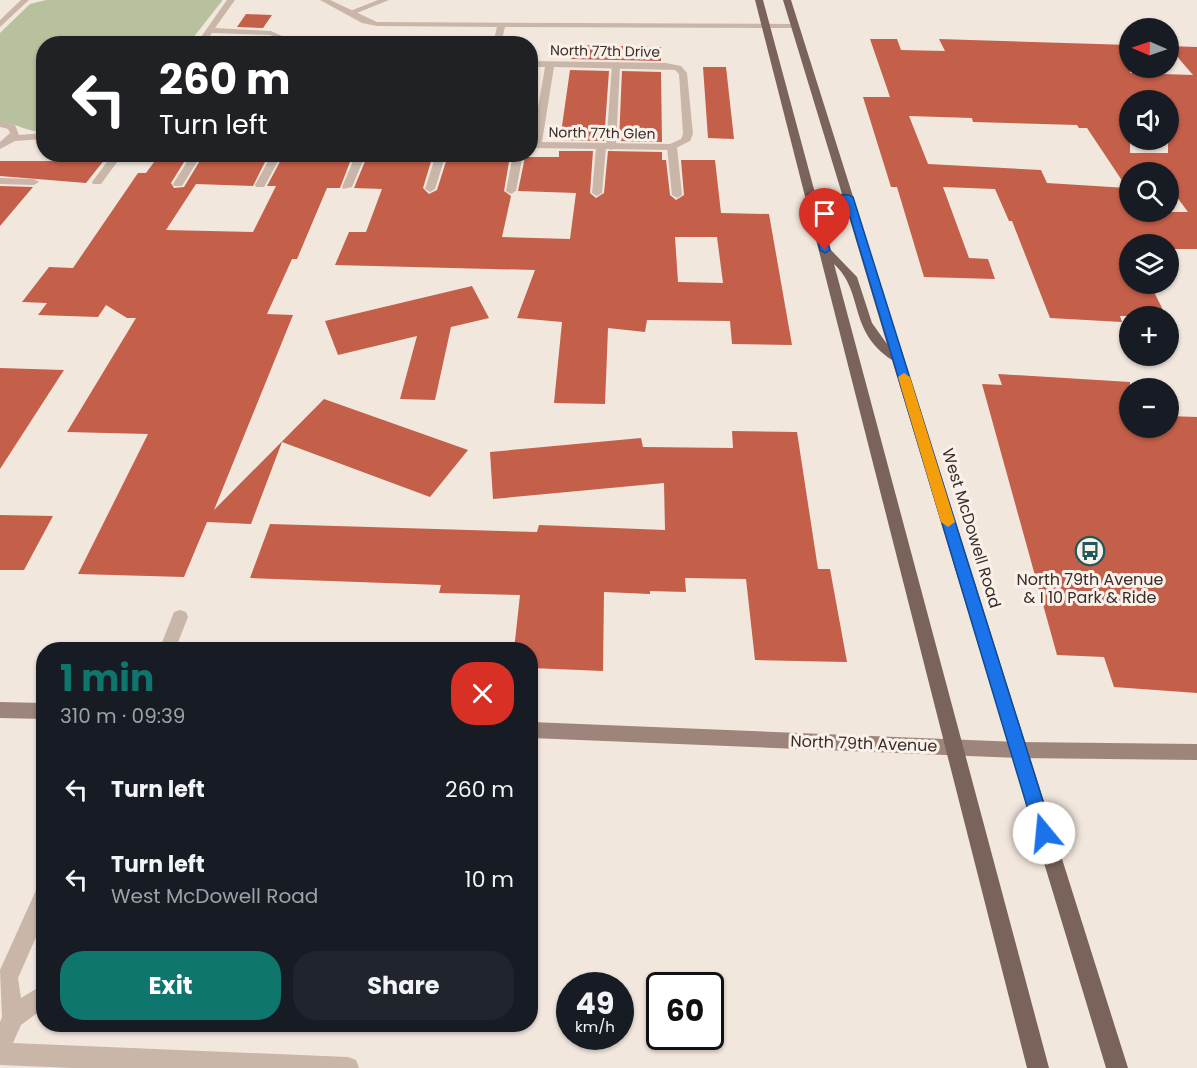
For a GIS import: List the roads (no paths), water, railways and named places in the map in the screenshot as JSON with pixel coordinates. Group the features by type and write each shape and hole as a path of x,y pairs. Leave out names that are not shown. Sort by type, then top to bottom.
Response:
{"main road":[{"path":"759,0 1038,1068"},
{"name":"West McDowell Road","path":"787,0 1117,1068"},
{"path":"811,196 849,197"},
{"path":"825,250 850,275 868,328 877,344 898,358"}],"street":[{"path":"0,25 25,0"},
{"path":"206,36 231,0"},
{"path":"324,0 377,24 795,26"},
{"path":"349,13 385,0"},
{"path":"499,36 502,25"},
{"path":"210,30 271,33 278,36"},
{"name":"North 77th Drive","path":"538,63 678,68 683,73 688,134 685,141 672,147"},
{"path":"538,125 550,64"},
{"path":"597,193 606,147 616,65"},
{"path":"0,124 14,130 13,138"},
{"path":"0,146 13,138 36,137"},
{"name":"North 77th Glen","path":"538,145 672,147"},
{"path":"672,147 677,195"},
{"path":"97,182 112,162"},
{"path":"178,184 192,162"},
{"path":"260,185 273,162"},
{"path":"347,187 358,162"},
{"path":"430,189 438,162"},
{"path":"511,191 516,162"},
{"path":"0,182 34,182"},
{"path":"170,642 180,617"},
{"path":"0,710 36,711"},
{"name":"North 79th Avenue","path":"538,730 1018,750 1197,752"},
{"path":"13,1017 7,978 36,913"},
{"path":"0,1048 13,1017 36,1000"},
{"path":"0,1054 251,1066 348,1068"}],"place":[{"name":"North 79th Avenue & I 10 Park & Ride","path":"1090,551"}]}
